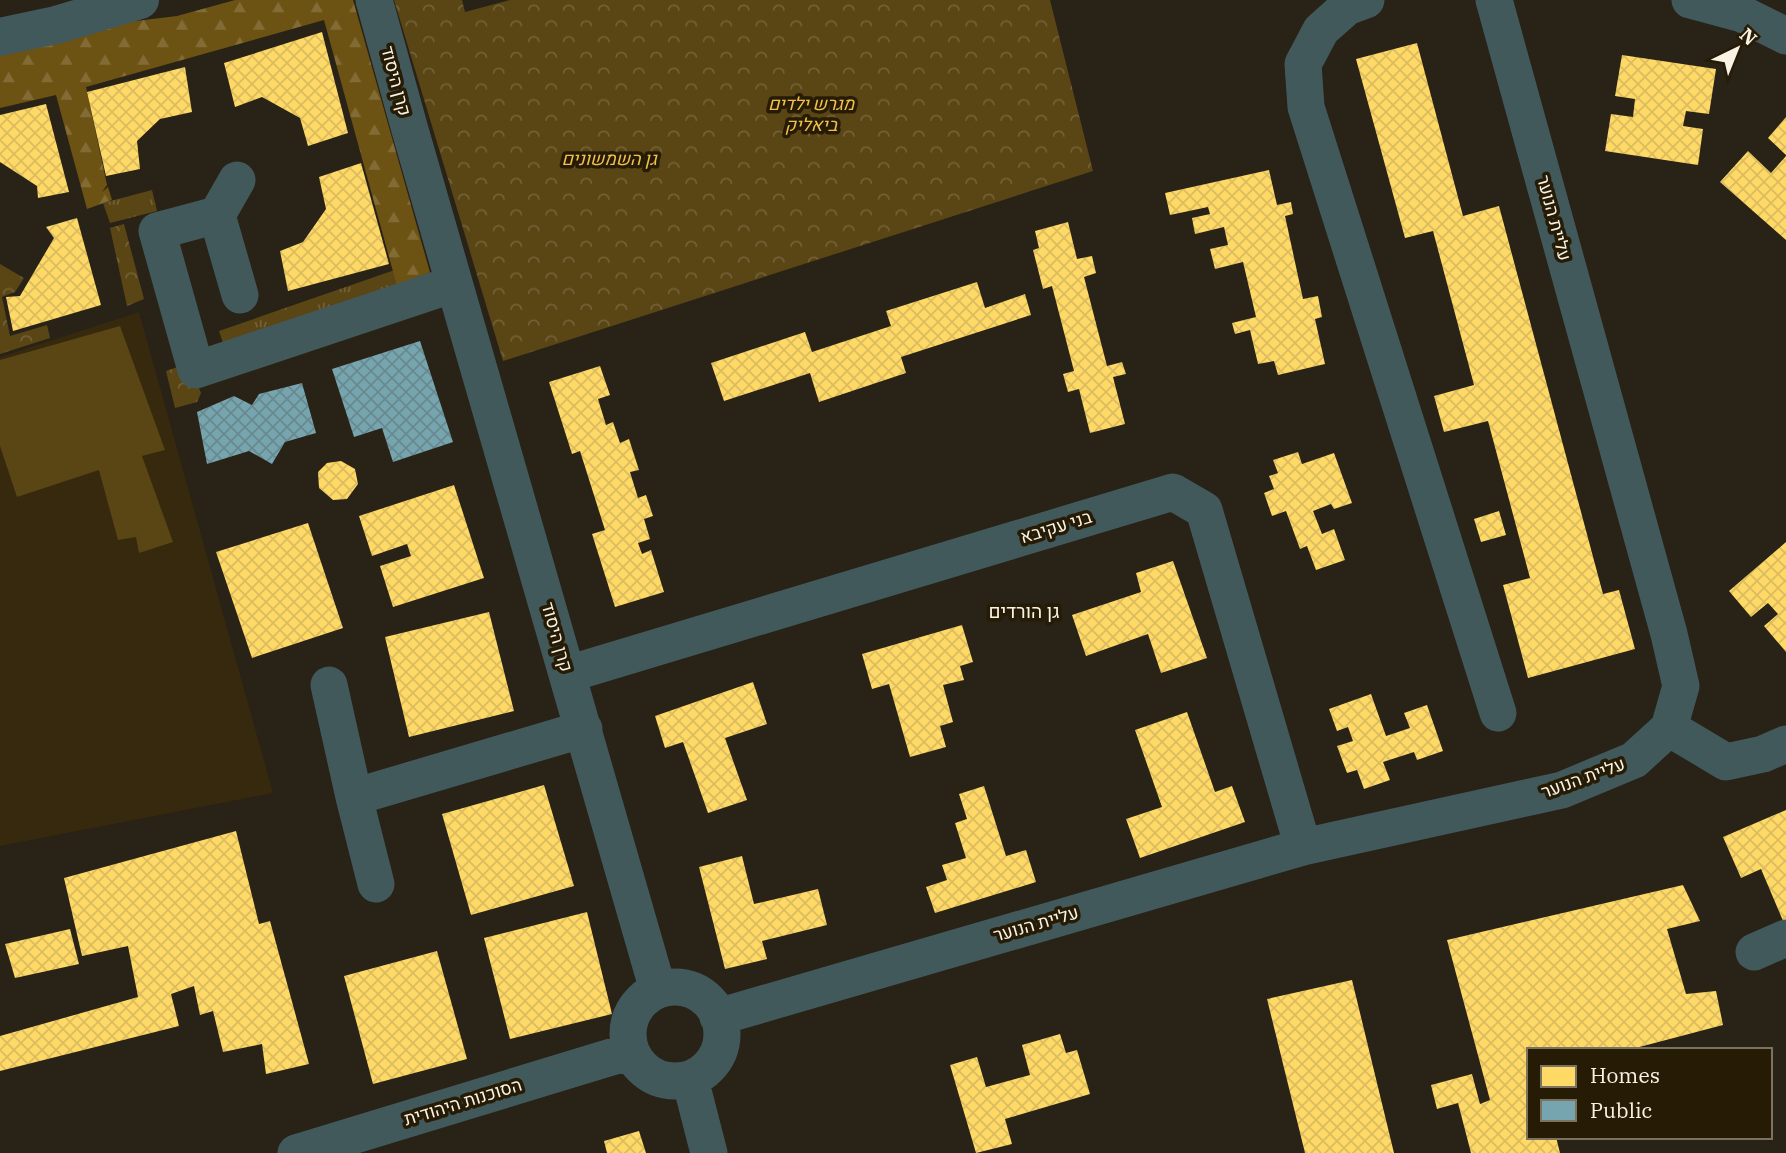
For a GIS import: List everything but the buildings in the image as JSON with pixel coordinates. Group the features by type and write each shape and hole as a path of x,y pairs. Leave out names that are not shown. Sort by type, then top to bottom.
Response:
{"street":[{"path":"0,37 56,25 140,0"},
{"name":"קרן היסוד","path":"374,0 658,990"},
{"path":"1366,0 1347,7 1321,30 1303,64 1306,107 1498,713"},
{"name":"עליית הנוער","path":"718,1017 1303,847 1562,790 1634,760 1669,728 1681,686 1669,634 1494,0"},
{"path":"1690,0 1742,14 1786,35"},
{"path":"237,180 217,215 157,231 196,370 454,284"},
{"path":"217,215 240,295"},
{"name":"בני עקיבא","path":"568,674 1173,492 1204,510 1303,847"},
{"path":"329,685 376,884"},
{"path":"1669,728 1726,762 1763,754 1786,744"},
{"path":"354,797 584,729"},
{"path":"687,989 711,1004 718,1017 722,1032 714,1061 703,1072 690,1079 676,1081 655,1076 638,1063 631,1051 629,1022 635,1009 645,998 658,990 687,989"},
{"name":"הסוכנות היהודית","path":"296,1153 631,1051"},
{"path":"690,1079 709,1153"}],"shaded area":[{"path":"139,312 273,793 0,846 0,357"}],"green space":[{"path":"235,0 353,0 431,276 397,286 324,20 86,87 107,185 102,192 108,187 112,200 87,209 56,95 0,108 0,51 111,24 177,16"},
{"name":"גן השמשונים","path":"394,0 462,0 465,12 510,0 1050,0 1093,171 503,361"},
{"path":"152,190 157,211 110,223 103,203"},
{"path":"124,224 144,299 127,306 110,228"},
{"path":"0,264 24,278 15,292 2,297 10,336 47,325 50,338 0,354"},
{"path":"412,264 417,279 225,349 219,331"},
{"path":"120,326 165,450 142,456 173,542 139,553 136,537 118,540 99,470 17,497 0,446 0,360"},
{"path":"189,363 201,393 197,402 175,408 166,371"}],"district":[{"name":"גן הורדים","path":"1024,611"}],"park label":[{"name":"מגרש ילדים ביאליק","path":"811,114"}]}
